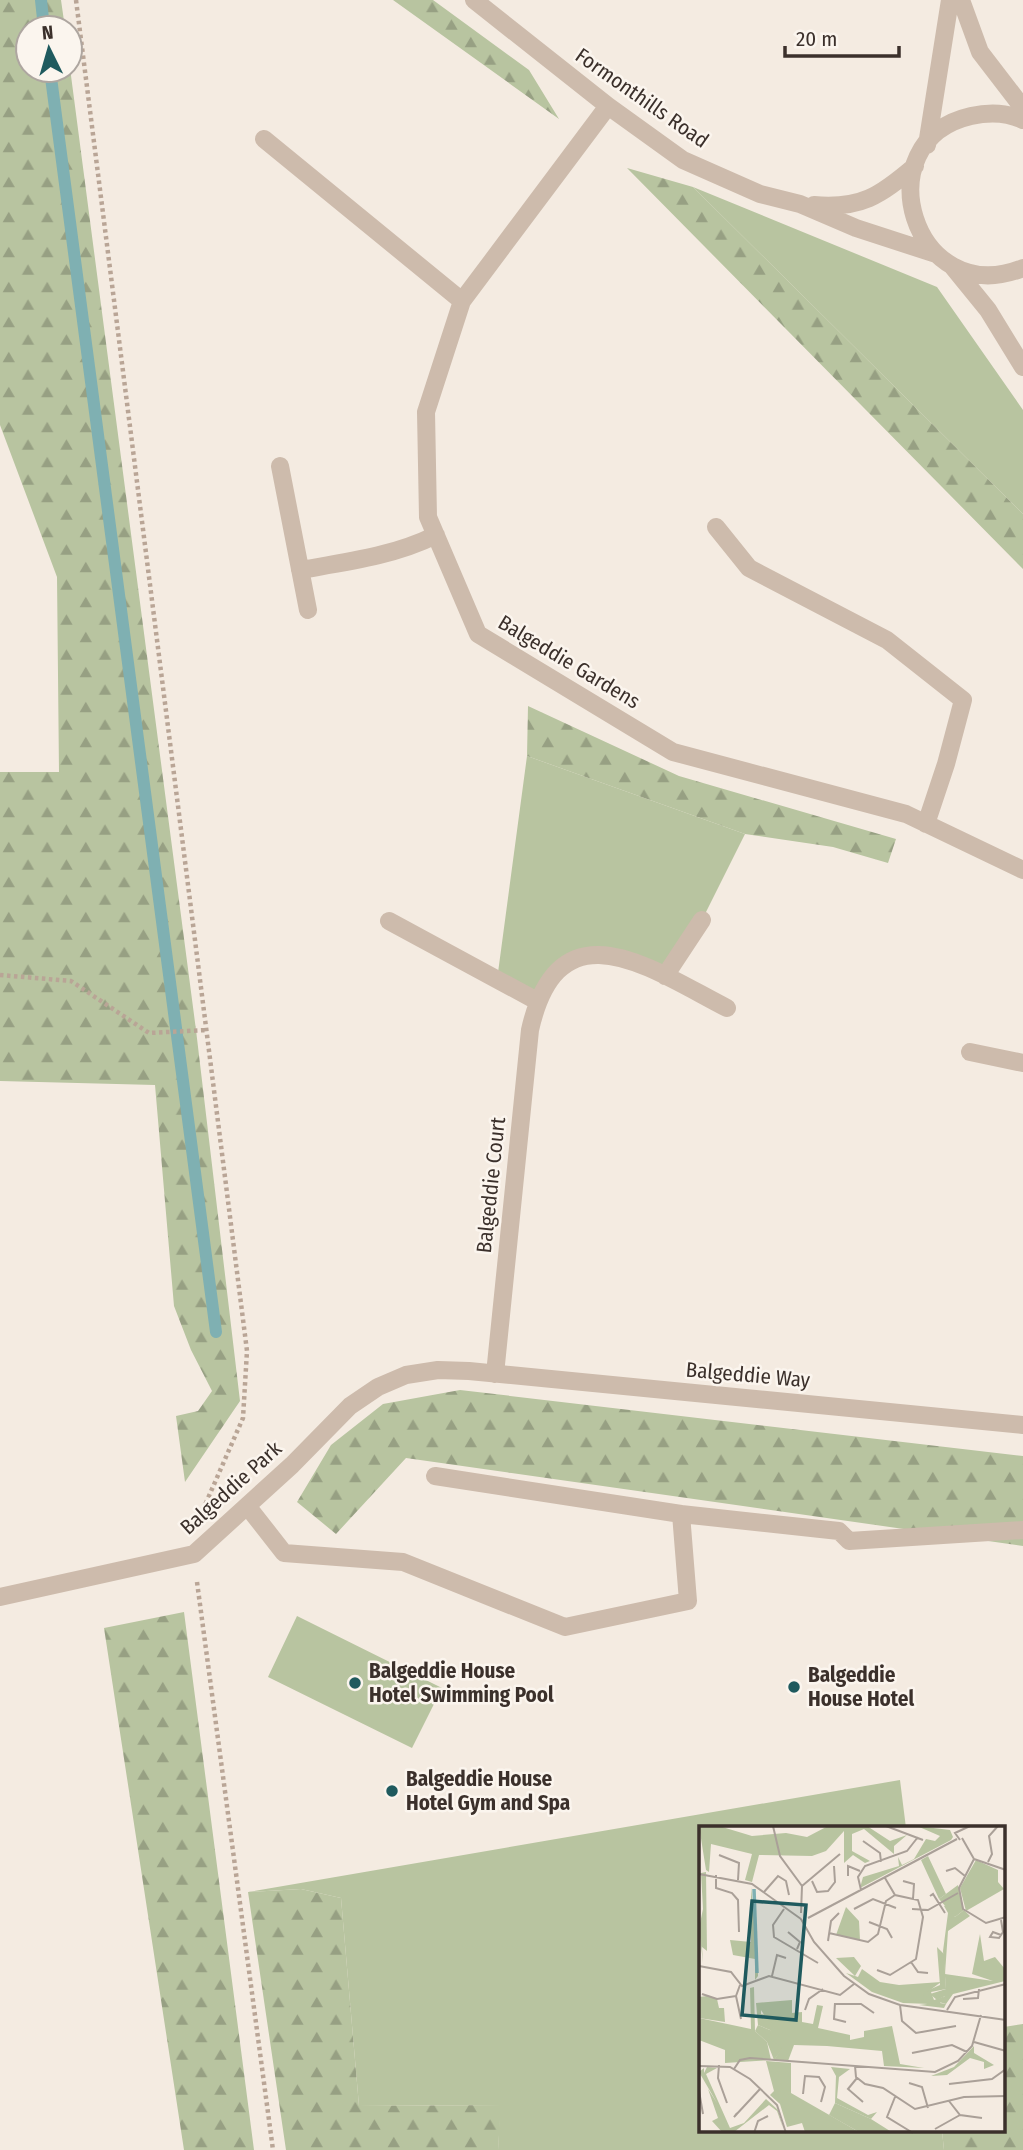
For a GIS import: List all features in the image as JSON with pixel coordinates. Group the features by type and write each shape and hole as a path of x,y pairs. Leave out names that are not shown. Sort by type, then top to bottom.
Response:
{"street":[{"name":"Formonthills Road","path":"474,0 608,106 682,160 761,194 800,204 856,228 936,254"},
{"path":"926,145 950,0"},
{"path":"961,0 980,52 1023,108"},
{"name":"Balgeddie Gardens","path":"608,106 462,301 426,412 428,517 478,634 673,752 906,814 1023,870"},
{"path":"1023,120 1013,115 986,113 959,119 936,134 926,145 910,181 910,209 919,234 936,254 952,265 983,275 1009,273 1023,268"},
{"path":"264,139 462,301"},
{"name":"Formonthills Road","path":"800,204 837,207 858,203 880,195 915,166"},
{"path":"952,265 988,310 1023,367"},
{"path":"280,466 308,610"},
{"path":"716,527 749,568 887,640 962,700 946,764 926,824"},
{"path":"300,570 366,558 415,545 436,535"},
{"path":"665,976 702,919"},
{"path":"389,921 537,1001"},
{"name":"Balgeddie Court","path":"495,1374 530,1030 537,1001 548,979 586,955 622,956 727,1008"},
{"path":"970,1052 1023,1063"},
{"name":"Balgeddie Park","path":"0,1597 194,1555 248,1507 350,1406 378,1387 406,1375 438,1370 469,1371"},
{"name":"Balgeddie Way","path":"469,1371 1023,1425"},
{"path":"435,1476 681,1514 839,1531 849,1541 1023,1530"},
{"path":"248,1507 284,1553 403,1562 565,1627 688,1601 681,1514"}],"path":[{"path":"76,0 247,1351 243,1418 205,1502 194,1555 273,2150"},
{"path":"0,975 71,981 149,1032 206,1030"}],"green space":[{"path":"0,0 61,0 63,14 14,14 14,84 72,84 196,1030 240,1401 185,1482 176,1416 198,1411 212,1391 191,1350 174,1306 155,1085 0,1081 0,772 59,772 57,577 0,425"},
{"path":"393,0 433,0 529,70 559,119"},
{"path":"627,168 693,187 1023,514 1023,569"},
{"path":"693,187 937,287 1023,410 1023,514"},
{"path":"528,706 679,776 896,839 888,863 833,847 745,834 527,756"},
{"path":"527,756 745,834 702,920 665,976 586,955 537,1001 497,980"},
{"path":"460,1390 1023,1456 1023,1546 406,1458 336,1534 297,1502 331,1445 383,1404"},
{"path":"184,1612 254,2150 184,2150 104,1628"},
{"name":"Balgeddie House Hotel Swimming Pool","path":"297,1616 442,1688 412,1748 268,1677"},
{"path":"900,1780 906,1826 699,1826 699,2132 942,2132 944,2150 498,2150 500,2105 359,2106 341,1898 301,1889 248,1892"},
{"path":"301,1889 341,1898 359,2106 501,2105 498,2150 286,2150 248,1892"},
{"path":"1023,2024 1023,2150 944,2150 942,2132 1006,2132 1006,2027"}],"waterway":[{"path":"41,0 42,14"},
{"path":"52,84 216,1332"}],"place":[{"name":"Balgeddie House Hotel Swimming Pool","path":"355,1683"},
{"name":"Balgeddie House Hotel","path":"794,1687"},
{"name":"Balgeddie House Hotel Gym and Spa","path":"392,1791"}]}
